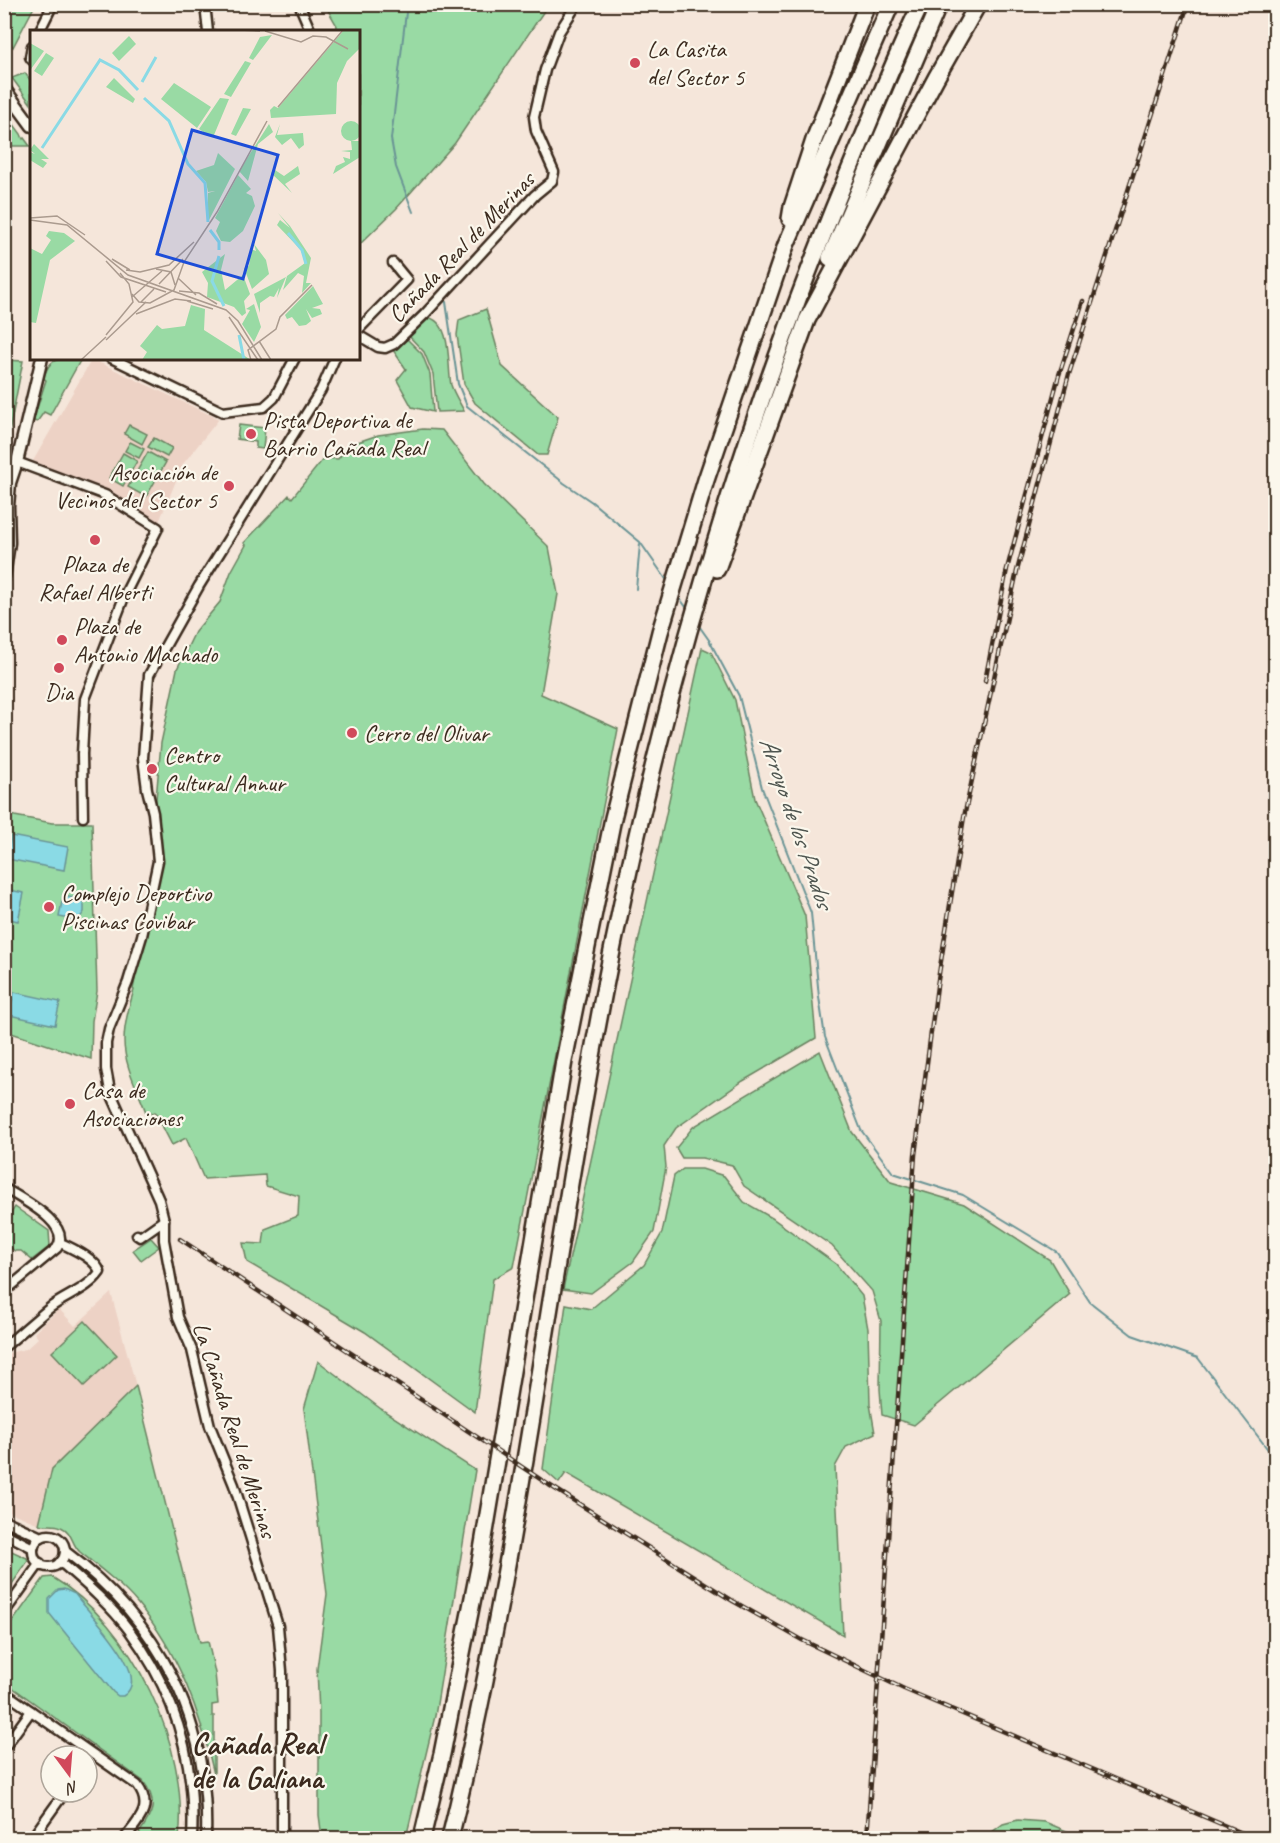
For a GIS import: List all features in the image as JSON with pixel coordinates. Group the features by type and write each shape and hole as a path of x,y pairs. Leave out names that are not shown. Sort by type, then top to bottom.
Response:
{"highway":[{"path":"786,245 792,207 814,140 867,4"},
{"path":"422,1839 442,1754 480,1562 569,1038 613,818 660,632 705,480 786,245 891,4"},
{"path":"450,1839 469,1762 507,1566 560,1244 613,945 647,792 680,661 708,593 774,359 813,255 921,4"},
{"path":"729,514 829,262 939,4"},
{"path":"936,78 968,4"},
{"path":"807,320 978,4"}],"street":[{"path":"40,30 52,4"},
{"path":"205,4 208,30"},
{"path":"299,4 310,30"},
{"name":"Cañada Real de Merinas","path":"360,336 378,347 385,348 394,344 425,314 535,195 552,181 554,172 536,131 534,117 545,70 559,32 577,4"},
{"path":"4,88 30,123"},
{"path":"360,328 407,280 393,263"},
{"path":"4,578 9,543 10,483 18,462 42,360"},
{"path":"39,373 49,360"},
{"path":"115,360 223,412 264,407 274,398 294,360"},
{"name":"La Cañada Real de Merinas","path":"282,1839 282,1671 278,1626 234,1485 210,1426 192,1350 178,1317 159,1200 110,1091 106,1069 106,1043 142,936 158,861 153,813 143,758 149,675 199,586 321,390 334,360"},
{"path":"18,462 105,495 158,528 126,592 84,699 83,817"},
{"path":"4,1188 57,1226 61,1235 61,1243 4,1292"},
{"path":"137,1235 140,1237 164,1220"},
{"path":"4,1347 51,1308 95,1279 100,1272 98,1266 61,1243"},
{"path":"4,1520 41,1537 51,1535 59,1539 64,1551 124,1603 153,1642 178,1689 195,1733 207,1811 206,1839"},
{"path":"4,1533 33,1548"},
{"path":"41,1537 33,1548 39,1563 49,1566 59,1563"},
{"path":"59,1563 64,1551"},
{"path":"4,1613 39,1563"},
{"path":"59,1563 104,1600 129,1629 155,1670 183,1737 189,1764 193,1813 192,1839"},
{"path":"4,1692 73,1744"},
{"path":"4,1748 31,1711"},
{"path":"99,1762 137,1785 142,1792 145,1803 144,1813 125,1839"},
{"path":"32,1839 57,1804"}],"shaded area":[{"path":"91,360 219,419 183,464 159,522 113,495 33,461"},
{"path":"111,1293 136,1386 52,1469 39,1524 5,1510 4,1354 26,1349 38,1338 34,1333 59,1309 75,1326"}],"green space":[{"path":"5,4 35,5 13,47 5,36"},
{"path":"325,5 548,5 455,143 396,209 360,244 360,30 336,30 337,26"},
{"path":"25,73 30,80 30,103 12,78"},
{"path":"4,111 23,139 30,146 5,146"},
{"path":"486,309 502,366 558,417 547,455 538,455 475,403 464,384 457,335 459,320"},
{"path":"427,317 441,327 445,335 451,385 464,411 437,412 433,374 424,352 408,335"},
{"path":"405,337 422,354 430,374 433,412 412,407 397,380 406,369 393,350"},
{"path":"5,360 23,361 9,433 5,435"},
{"path":"56,360 80,360 50,415 44,412 37,422 33,421 46,380 43,378"},
{"path":"129,425 147,434 142,444 124,434"},
{"name":"Pista Deportiva de Barrio Cañada Real","path":"239,425 265,428 263,449 256,448 256,442 237,439"},
{"path":"423,429 442,430 484,484 549,547 558,594 541,694 618,729 514,1267 493,1279 475,1412 365,1332 247,1262 243,1243 263,1244 265,1229 298,1216 299,1196 266,1186 265,1175 204,1179 186,1138 172,1145 155,1112 147,1115 129,1069 124,1041 159,861 156,799 161,743 177,669 195,632 220,602 231,572 246,545 244,543 289,495 292,498 324,458 338,459 349,445 378,435"},
{"path":"154,438 172,448 167,457 148,447"},
{"path":"130,442 144,449 139,458 125,451"},
{"path":"148,452 166,462 146,497 128,487"},
{"path":"123,453 137,461 123,486 109,478"},
{"path":"702,648 711,652 735,700 755,799 805,916 816,1038 743,1081 676,1128 664,1146 666,1167 654,1232 633,1262 591,1293 563,1289"},
{"name":"Complejo Deportivo Piscinas Covibar","path":"4,814 52,823 92,823 97,991 92,1021 91,1059 5,1031"},
{"path":"820,1051 852,1132 891,1182 964,1204 1050,1260 1070,1294 914,1425 882,1415 881,1321 872,1291 832,1246 744,1186 732,1165 702,1158 682,1158 676,1148 693,1127"},
{"path":"683,1169 702,1169 724,1176 744,1202 772,1218 836,1264 862,1296 868,1329 870,1404 875,1433 846,1447 835,1467 843,1635 566,1473 559,1483 543,1469 566,1304 591,1309 644,1265 662,1233 674,1176"},
{"path":"15,1207 49,1231 50,1246 32,1260 21,1251 15,1251 5,1244 5,1222"},
{"path":"151,1238 159,1247 141,1260 133,1250"},
{"path":"85,1321 117,1355 84,1386 52,1352"},
{"path":"318,1361 381,1409 475,1470 435,1716 406,1838 322,1838 319,1815 317,1669 327,1594 304,1409"},
{"path":"136,1386 200,1642 208,1641 215,1673 218,1704 212,1705 214,1774 202,1728 186,1684 152,1623 125,1590 80,1552 65,1529 39,1524 52,1469"},
{"path":"5,1548 27,1558 28,1561 5,1594"},
{"path":"52,1577 81,1598 108,1625 131,1656 150,1691 165,1728 175,1765 180,1802 179,1838 136,1838 152,1811 151,1797 143,1781 99,1749 99,1744 91,1744 5,1682 5,1632 44,1578"},
{"path":"1018,1820 1045,1822 1083,1838 984,1838 1003,1824"}],"water":[{"path":"11,836 68,847 64,870 7,859"},
{"path":"10,890 24,893 18,921 5,918"},
{"path":"63,896 80,897 84,912 76,921 59,917"},
{"path":"14,992 60,1002 55,1025 9,1015"},
{"path":"64,1589 75,1594 116,1645 125,1660 131,1675 131,1687 123,1696 118,1696 113,1692 49,1613 49,1599 58,1590"}],"waterway":[{"name":"Arroyo de los Prados","path":"407,4 391,139 396,167 413,212"},
{"name":"Arroyo de los Prados","path":"446,302 458,384 467,406 640,542 668,582"},
{"path":"636,589 640,544"},
{"name":"Arroyo de los Prados","path":"678,596 689,611"},
{"name":"Arroyo de los Prados","path":"697,623 709,640 739,696 762,788 811,913 825,1037 861,1130 893,1173 963,1195 1057,1252 1090,1302 1132,1335 1198,1358 1276,1460"}],"railway":[{"path":"867,1838 915,1155 937,986 964,817 1017,571 1069,374 1188,4"},
{"path":"985,681 1007,569 1059,375 1083,301"},
{"path":"180,1239 549,1485 733,1601 802,1640 904,1689 1254,1838"}],"place":[{"name":"La Casita del Sector 5","path":"635,63"},
{"name":"Pista Deportiva de Barrio Cañada Real","path":"251,434"},
{"name":"Asociación de Vecinos del Sector 5","path":"229,486"},
{"name":"Plaza de Rafael Alberti","path":"95,540"},
{"name":"Plaza de Antonio Machado","path":"62,640"},
{"name":"Dia","path":"59,668"},
{"name":"Cerro del Olivar","path":"352,733"},
{"name":"Centro Cultural Annur","path":"152,769"},
{"name":"Complejo Deportivo Piscinas Covibar","path":"49,907"},
{"name":"Casa de Asociaciones","path":"70,1104"}],"district":[{"name":"Cañada Real de la Galiana","path":"257,1761"}]}
